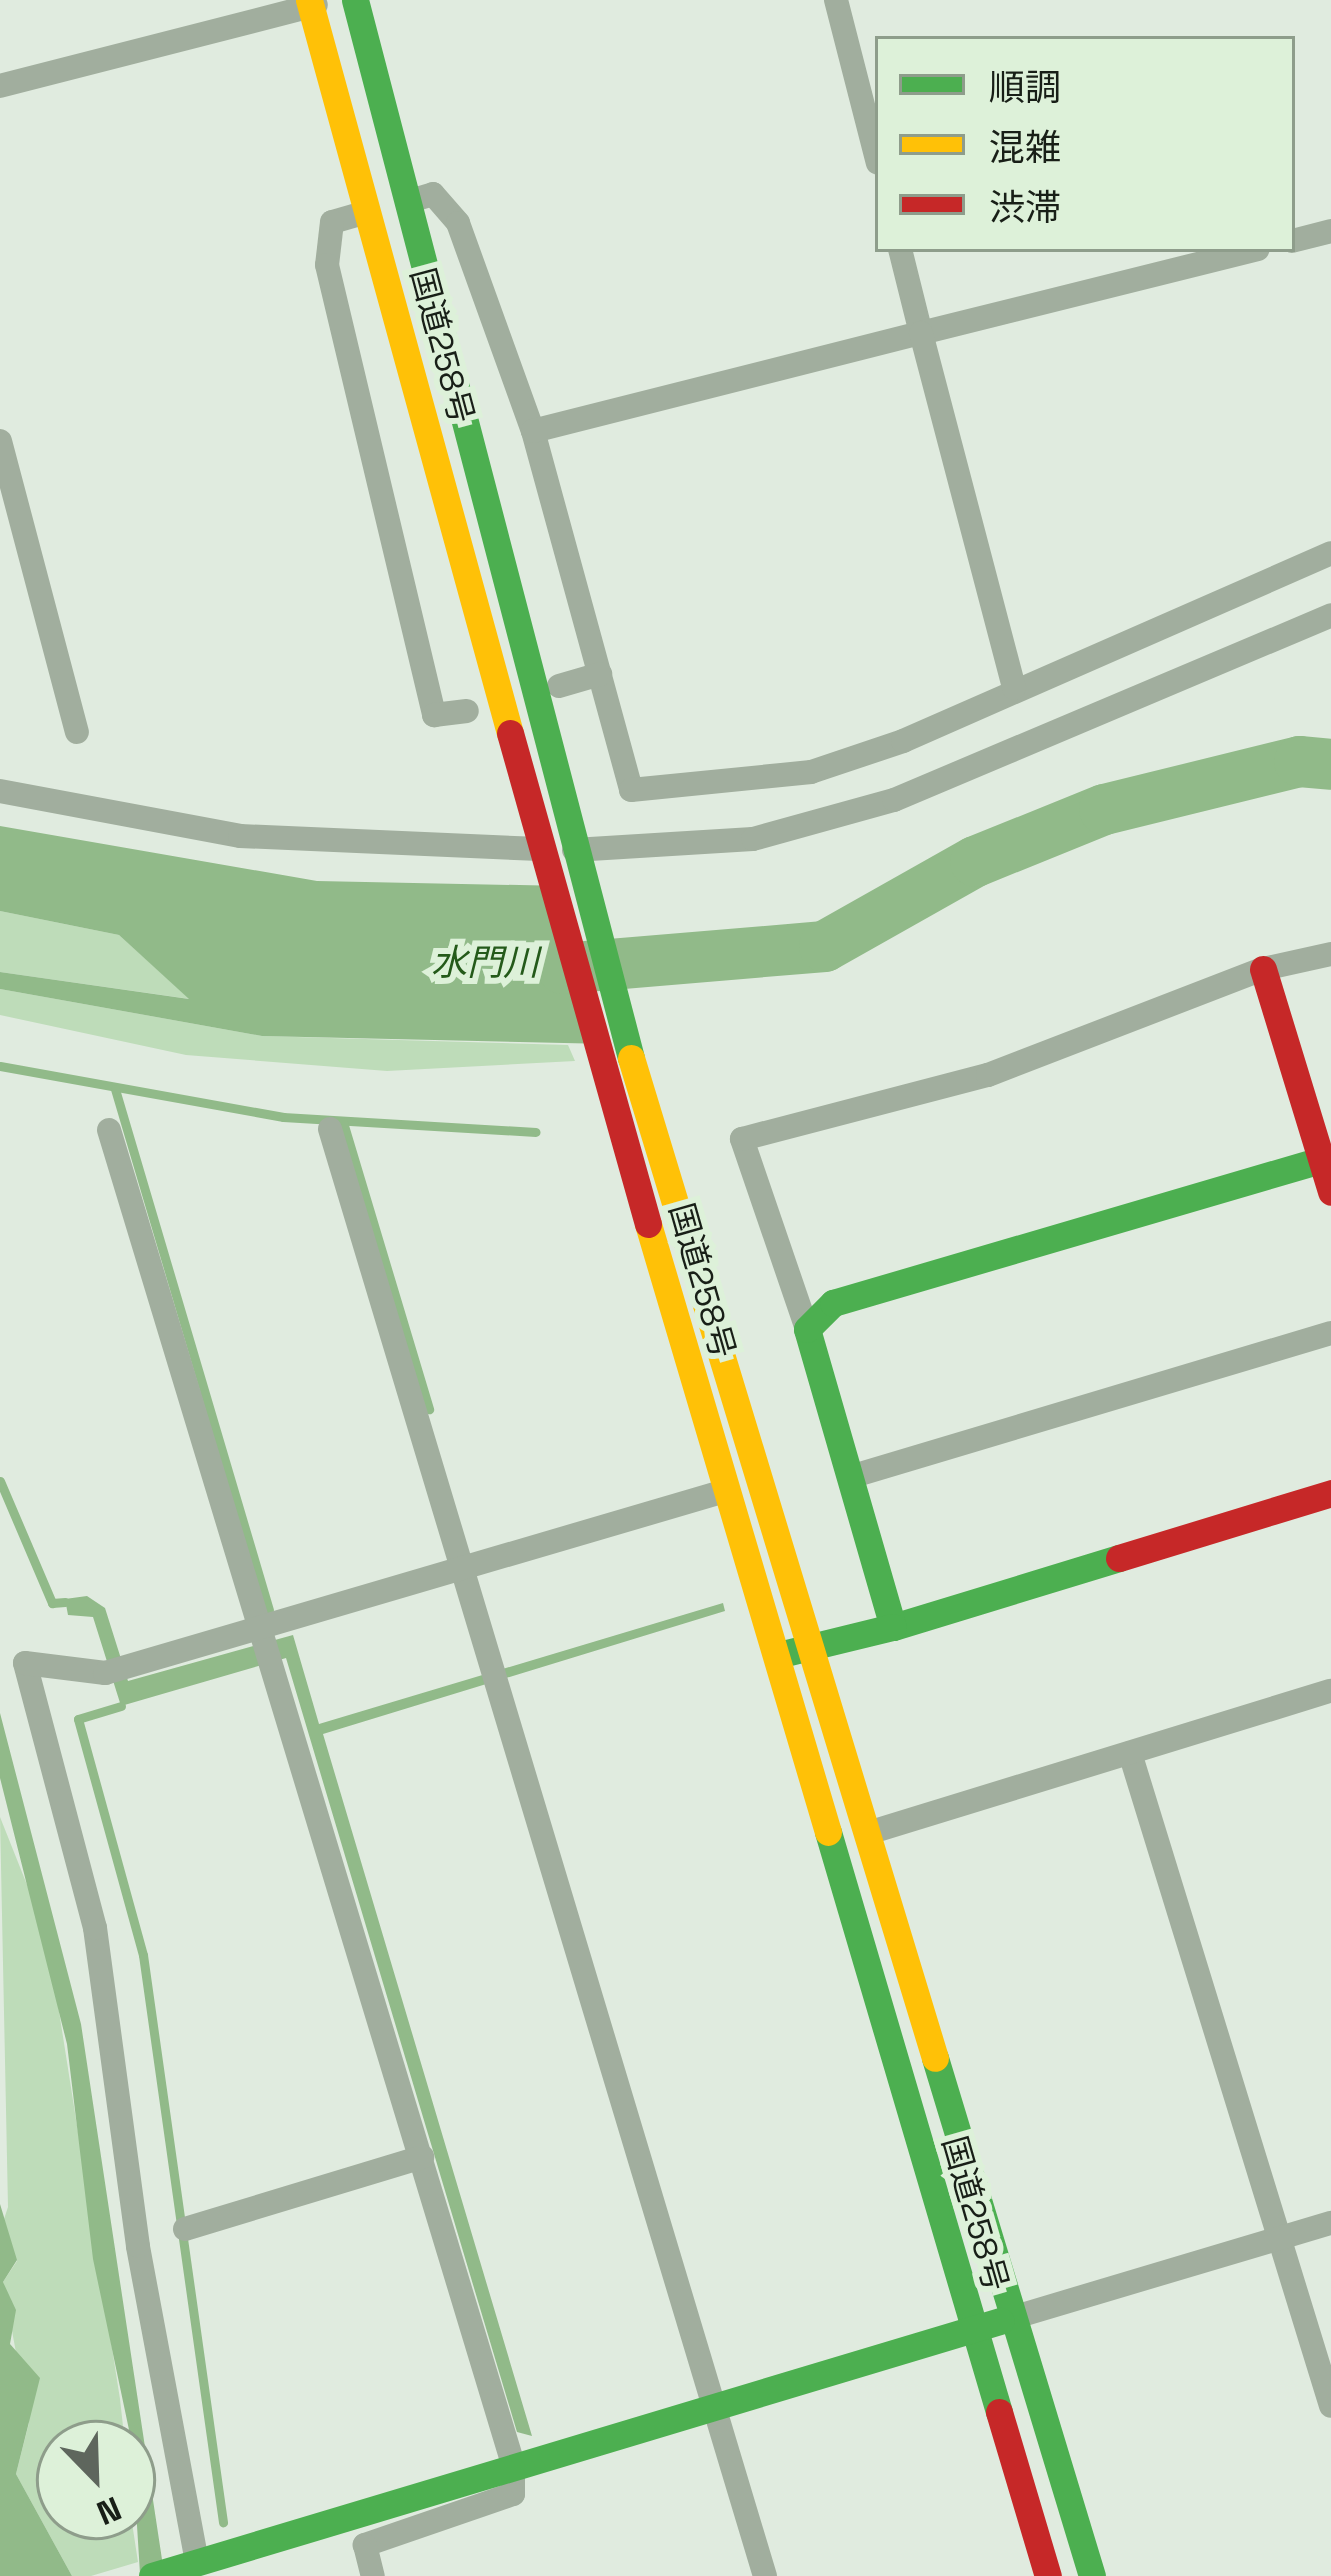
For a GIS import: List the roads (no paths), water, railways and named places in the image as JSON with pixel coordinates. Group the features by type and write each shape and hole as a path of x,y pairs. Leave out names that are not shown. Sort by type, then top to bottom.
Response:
{"main road":[{"name":"国道258号","path":"355,0 630,1056 1092,2576"},
{"name":"国道258号","path":"318,2 367,212 600,1063 970,2330 1048,2576"},
{"path":"1263,969 1326,1158 1331,1192"},
{"path":"893,1627 807,1329 833,1303 1326,1158"},
{"path":"773,1656 893,1627 1331,1492"},
{"path":"152,2576 1015,2317"}],"street":[{"path":"836,0 875,151"},
{"path":"0,86 318,2"},
{"path":"407,202 433,194 458,223 532,431 632,790 811,772 1331,553"},
{"path":"367,212 332,222 327,266 434,715 467,711"},
{"path":"1295,240 1331,231"},
{"path":"901,252 1014,688"},
{"path":"532,431 1246,252"},
{"path":"0,441 77,732"},
{"path":"576,860 753,839 894,800 1331,615"},
{"path":"559,686 600,674"},
{"path":"0,791 240,836 543,860"},
{"path":"807,1329 742,1139 988,1075 1263,969 1331,954"},
{"path":"330,1129 765,2576"},
{"path":"110,1130 513,2464 513,2494 365,2545 373,2576"},
{"path":"850,1477 1331,1334"},
{"path":"191,2564 138,2246 95,1928 25,1663 105,1673 262,1634 458,1567 725,1491"},
{"path":"868,1833 1331,1691"},
{"path":"1130,1753 1331,2406"},
{"path":"184,2229 422,2157"},
{"path":"1015,2317 1331,2223"}],"water":[{"name":"水門川","path":"0,826 317,881 566,886 609,1044 262,1036 0,989 0,972 189,999 119,935 0,911"},
{"path":"87,1596 105,1608 128,1681 293,1635 319,1724 723,1603 725,1611 323,1734 532,2436 517,2432 286,1658 121,1706 93,1617 68,1615 65,1599"},
{"path":"0,1713 81,2024 141,2420 127,2420 93,2259 67,2044 0,1778"},
{"path":"0,2204 17,2260 3,2282 16,2310 10,2344 40,2378 16,2474 36,2510 36,2540 52,2540 72,2576 0,2576"},
{"path":"156,2520 163,2566 140,2574 138,2540 156,2540"}],"waterway":[{"name":"水門川","path":"562,968 824,946 975,861 1104,809 1299,761 1331,764"},
{"path":"0,1066 283,1117 536,1132"},
{"path":"115,1089 269,1610"},
{"path":"343,1122 429,1409"},
{"path":"0,1481 52,1603 65,1602"},
{"path":"121,1706 78,1719 143,1955 223,2522"}]}
